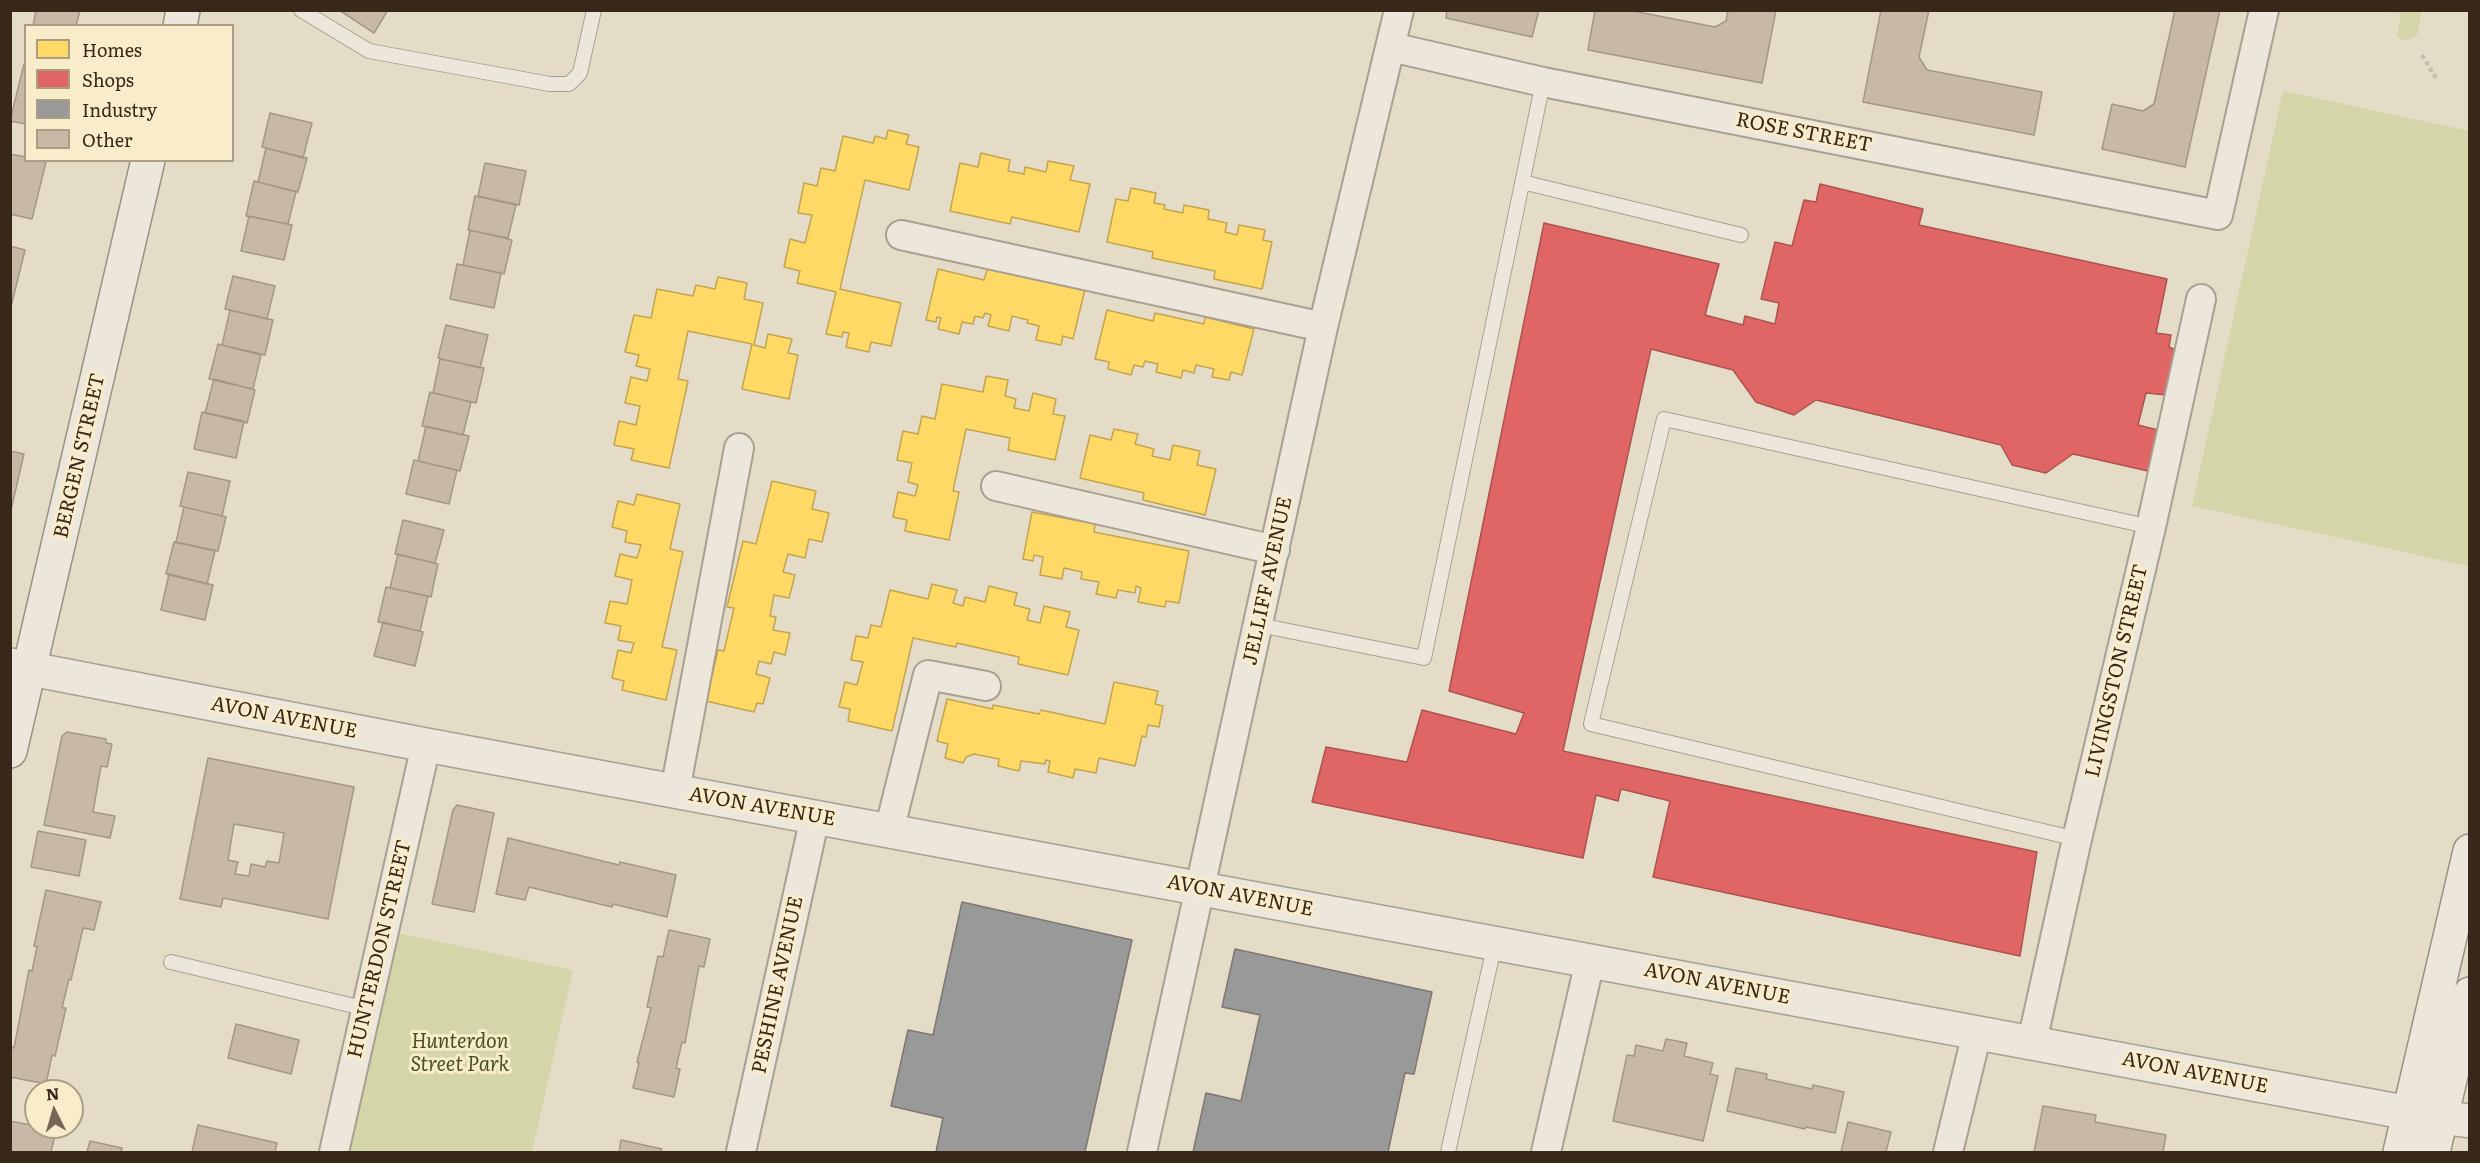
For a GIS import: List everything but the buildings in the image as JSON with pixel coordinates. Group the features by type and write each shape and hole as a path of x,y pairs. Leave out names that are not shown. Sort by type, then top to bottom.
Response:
{"street":[{"name":"JELLIFF AVENUE","path":"1142,1152 1323,327 1399,10"},
{"name":"ROSE STREET","path":"1391,47 1543,82 2218,215 2264,10"},
{"name":"BERGEN STREET","path":"10,751 20,667 147,162"},
{"path":"901,235 1323,327"},
{"name":"LIVINGSTON STREET","path":"2032,1042 2077,838 2151,527 2201,299"},
{"path":"675,791 739,448"},
{"path":"996,486 1275,550"},
{"name":"AVON AVENUE","path":"20,667 426,745 2440,1117"},
{"path":"889,831 928,675 986,686"},
{"name":"HUNTERDON STREET","path":"334,1152 426,745"},
{"name":"PESHINE AVENUE","path":"741,1152 815,817"},
{"path":"2400,1152 2440,1117 2469,851"},
{"path":"1546,1152 1590,961"},
{"path":"2433,1152 2469,994"},
{"path":"1948,1152 1977,1033"}],"lane":[{"path":"301,10 369,51 550,84 569,84 580,73 594,10"},
{"path":"1259,625 1424,658 1543,82"},
{"path":"1522,182 1741,236"},
{"path":"2077,838 1591,724 1658,441 1664,419 2151,527"},
{"path":"1448,1152 1495,943"},
{"path":"171,962 367,1009"}],"path":[{"path":"2422,55 2437,80"}],"green space":[{"path":"2385,11 2422,11 2417,35 2407,41 2397,37 2401,14"},
{"path":"2283,91 2469,131 2469,566 2192,506"},
{"name":"Hunterdon Street Park","path":"393,932 573,970 532,1152 346,1152"}]}
